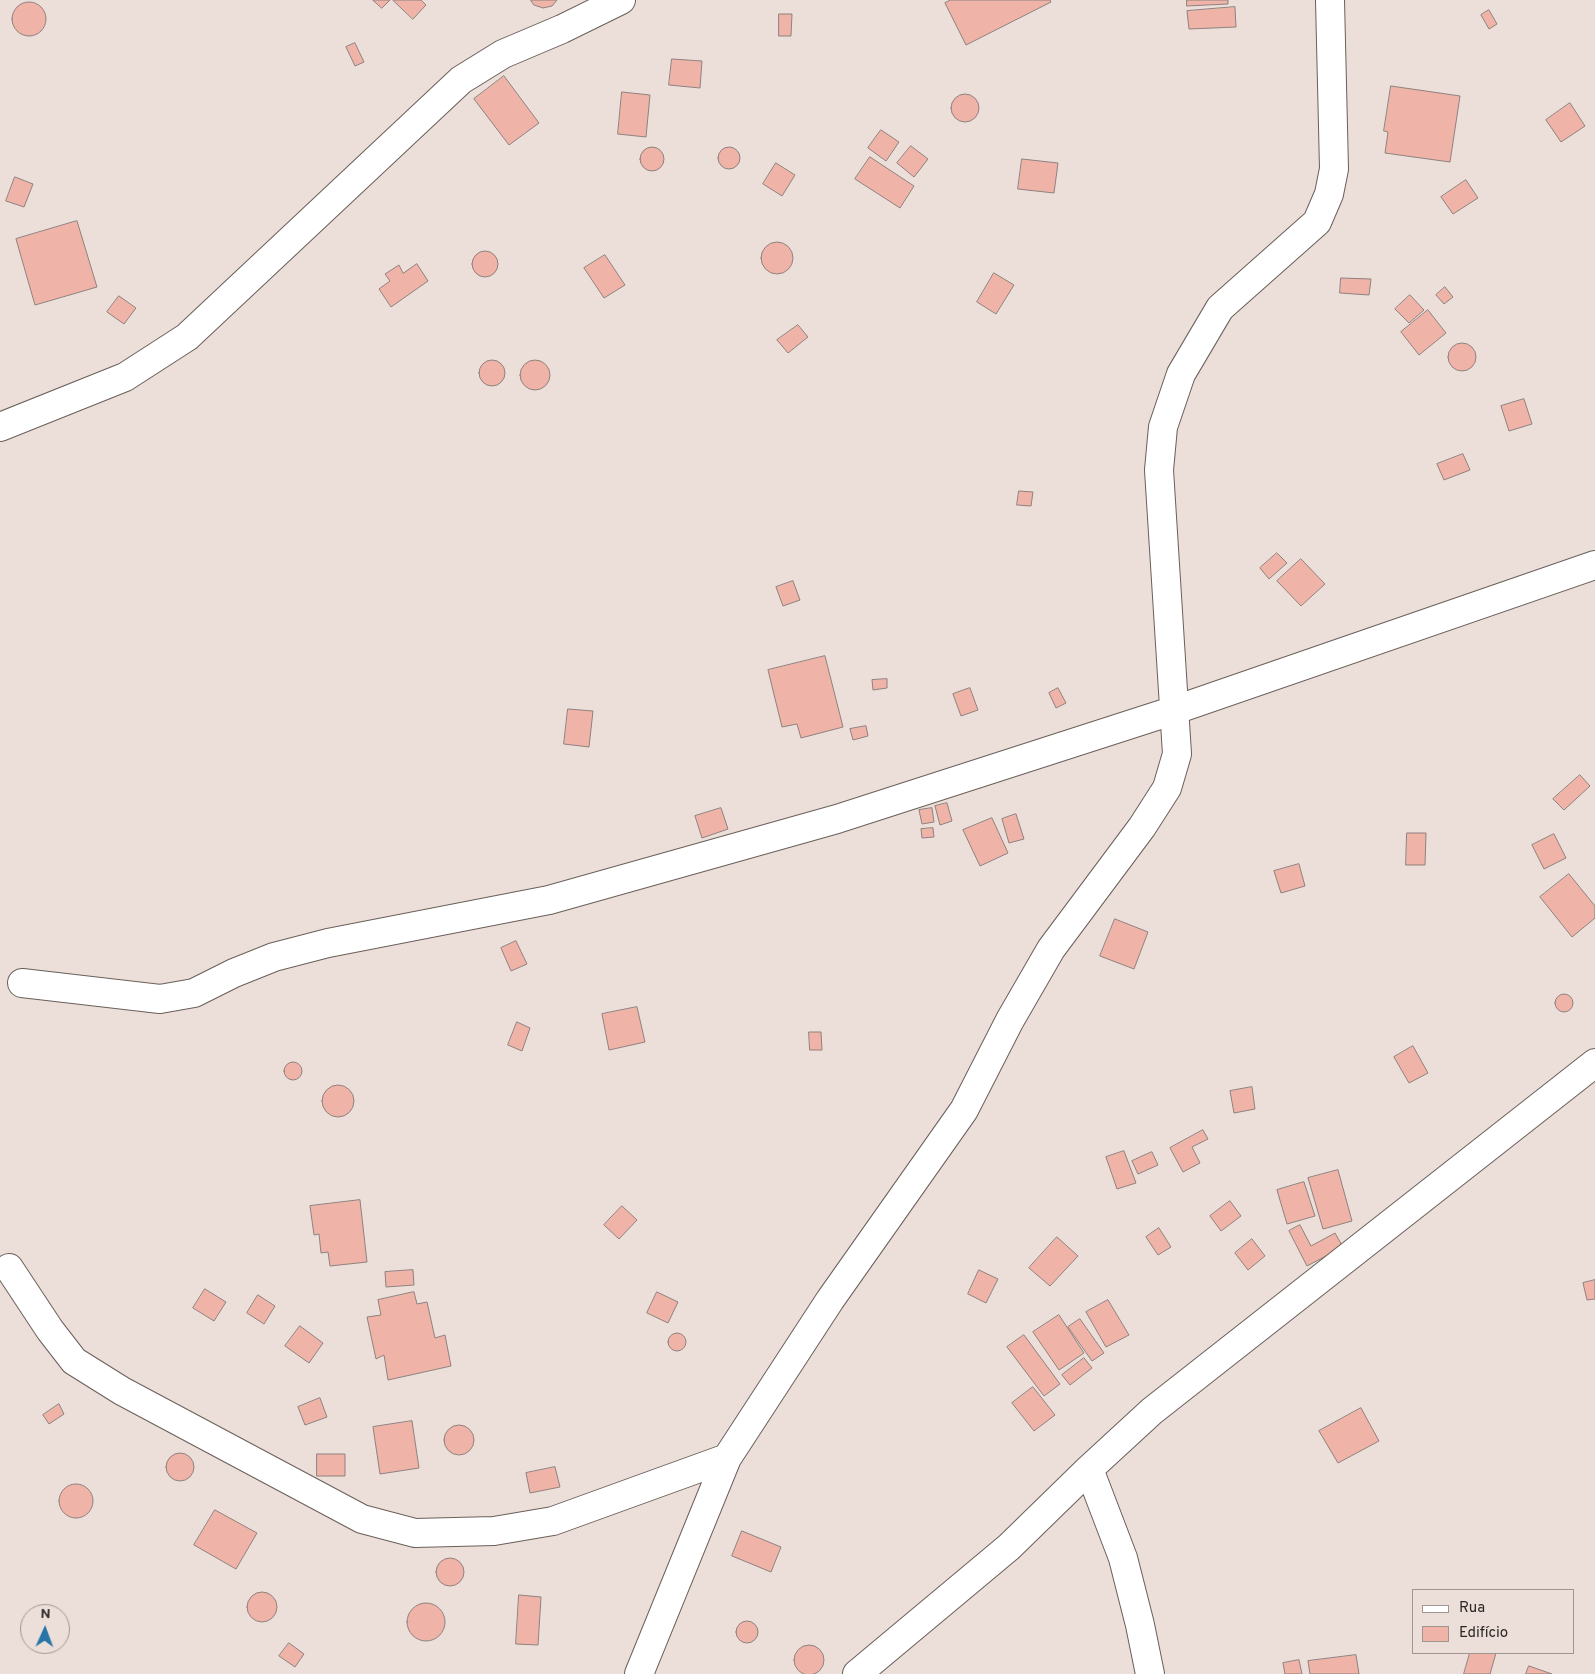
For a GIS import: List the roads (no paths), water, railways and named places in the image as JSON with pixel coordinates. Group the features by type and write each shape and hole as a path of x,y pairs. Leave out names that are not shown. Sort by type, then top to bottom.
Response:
{"street":[{"path":"0,426 125,377 187,337 461,80 504,54 562,29 621,0"},
{"path":"639,1674 727,1458 830,1300 964,1110 1010,1020 1051,950 1142,827 1167,788 1177,754 1159,470 1163,427 1181,374 1220,308 1317,222 1329,194 1334,169 1330,0"},
{"path":"22,983 160,999 194,993 234,973 274,957 328,944 559,897 838,820 1174,710 1595,564"},
{"path":"857,1674 1009,1547 1152,1411 1595,1063"},
{"path":"9,1268 50,1330 74,1361 122,1391 362,1519 415,1533 494,1531 553,1521 727,1458"},
{"path":"1089,1469 1123,1558 1150,1674"}]}
